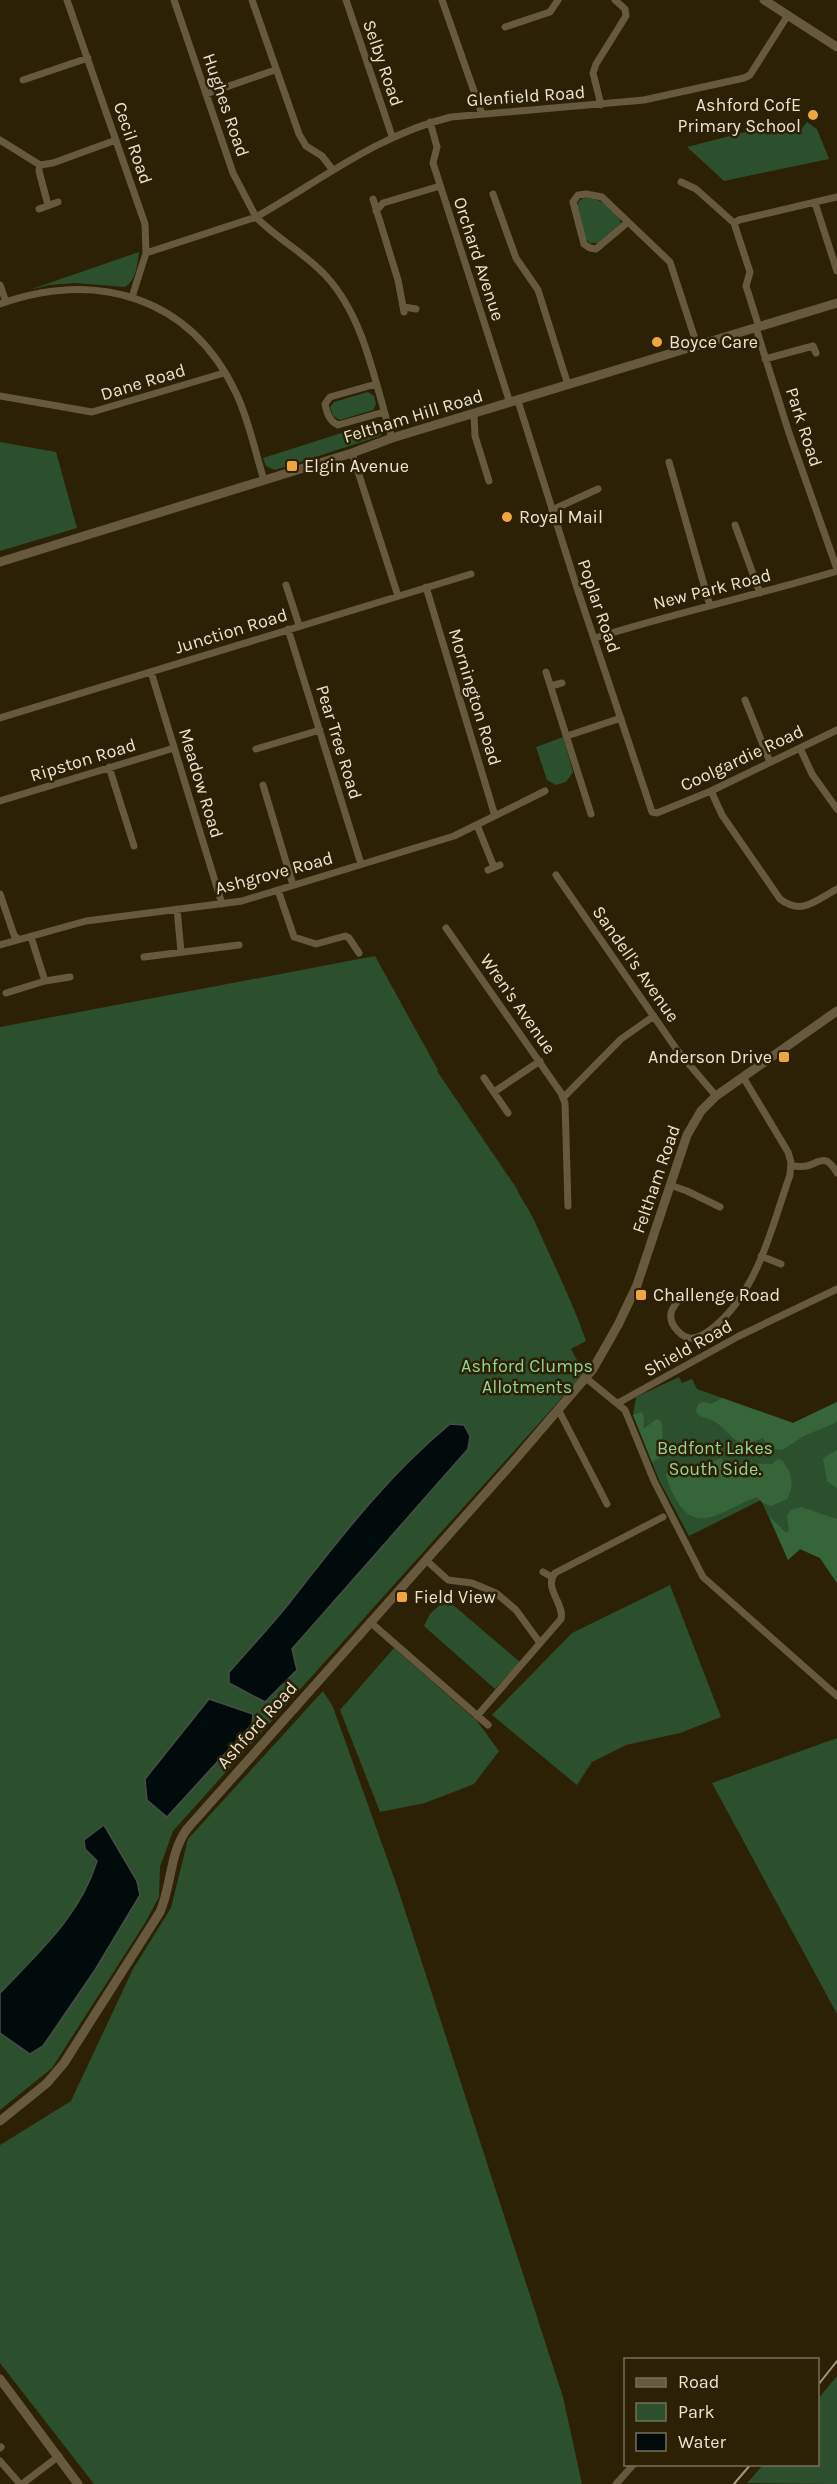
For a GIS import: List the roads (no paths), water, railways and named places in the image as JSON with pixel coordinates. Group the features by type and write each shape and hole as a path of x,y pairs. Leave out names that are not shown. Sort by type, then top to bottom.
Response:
{"main road":[{"path":"764,0 837,47"},
{"name":"Feltham Hill Road","path":"0,562 352,453 392,438 837,303"},
{"name":"Feltham Road","path":"586,1378 618,1325 634,1291 693,1122 716,1096 837,1011"},
{"name":"Ashford Road","path":"0,2121 56,2074 76,2045 160,1911 176,1848 187,1829 586,1378"},
{"path":"0,2379 78,2483"}],"street":[{"name":"Cecil Road","path":"67,0 145,224 146,253 132,297"},
{"name":"Hughes Road","path":"174,0 233,174 256,217 269,231 304,255 328,278 354,319 392,438"},
{"path":"252,0 301,138 306,146 322,156 332,169"},
{"name":"Selby Road","path":"346,0 392,136"},
{"path":"442,0 482,114"},
{"path":"602,105 593,72 626,16 625,9 615,0"},
{"path":"505,27 550,12 555,1"},
{"name":"Glenfield Road","path":"146,253 256,217 332,169 392,136 430,122 451,117 644,100 744,78 750,75 788,15"},
{"path":"22,80 88,58"},
{"path":"206,94 275,70"},
{"name":"Orchard Avenue","path":"430,122 437,147 433,163 514,402"},
{"path":"0,140 40,165 53,163 116,140"},
{"path":"40,165 39,171 48,205"},
{"path":"681,182 696,189 734,223 837,197"},
{"path":"376,211 383,203 440,186"},
{"path":"493,194 516,258 538,290 568,385"},
{"path":"628,222 596,249 590,248 584,244 573,202 578,195 602,197 670,262 697,345"},
{"path":"373,200 404,309 416,309"},
{"path":"39,209 58,202"},
{"path":"815,203 837,271"},
{"name":"Park Road","path":"734,223 750,272 746,286 765,359 837,570"},
{"path":"0,285 3,303 43,291 83,288 132,297 177,319 214,355 236,393 264,480"},
{"path":"765,359 813,346 816,353"},
{"name":"Dane Road","path":"0,396 92,412 224,373"},
{"path":"375,384 330,398 325,404 327,413 332,422 338,425 384,412"},
{"name":"Poplar Road","path":"514,402 651,810 654,813 660,813"},
{"path":"474,414 475,436 489,481"},
{"path":"352,453 398,596"},
{"path":"669,462 710,606"},
{"path":"552,510 598,489"},
{"path":"735,525 760,593"},
{"name":"New Park Road","path":"595,638 651,620 760,593 837,570"},
{"name":"Junction Road","path":"0,718 471,574"},
{"path":"286,585 299,625"},
{"name":"Mornington Road","path":"426,587 495,816"},
{"name":"Pear Tree Road","path":"288,629 361,864"},
{"name":"Meadow Road","path":"151,672 222,904"},
{"path":"546,672 591,814"},
{"path":"551,686 562,683"},
{"path":"746,700 770,762"},
{"path":"567,736 621,718"},
{"path":"256,750 320,730"},
{"name":"Coolgardie Road","path":"660,813 837,730"},
{"name":"Ripston Road","path":"0,801 174,748"},
{"path":"800,748 812,774 837,809"},
{"path":"109,767 134,846"},
{"path":"263,785 293,885"},
{"name":"Ashgrove Road","path":"0,945 86,921 242,901 454,836 545,791"},
{"path":"711,791 722,815 780,899 789,906 798,908 837,889"},
{"path":"477,825 494,867"},
{"name":"Sandell's Avenue","path":"556,875 677,1050 716,1096"},
{"path":"278,890 294,937 316,945 345,936 349,938 359,953"},
{"path":"0,894 14,935 18,939"},
{"path":"177,909 181,952"},
{"name":"Wren's Avenue","path":"446,928 540,1061 563,1098 568,1206"},
{"path":"31,937 45,981"},
{"path":"144,957 239,945"},
{"path":"6,993 45,981 70,978"},
{"path":"563,1098 621,1039 654,1016"},
{"path":"494,1092 540,1061"},
{"path":"676,1302 671,1314 672,1321 679,1332 687,1338 696,1338 731,1310 754,1273 790,1175 788,1152 743,1077"},
{"path":"484,1078 508,1113"},
{"path":"790,1166 807,1166 817,1160 825,1161 832,1165 837,1173"},
{"path":"670,1185 720,1207"},
{"path":"761,1256 781,1264"},
{"name":"Shield Road","path":"618,1403 739,1336 837,1289"},
{"path":"586,1378 618,1403 632,1423 654,1481 704,1577 837,1696"},
{"path":"558,1410 607,1504"},
{"path":"552,1577 571,1564 663,1517"},
{"path":"426,1560 448,1580 472,1582 496,1593 516,1610 540,1643"},
{"path":"543,1572 552,1577"},
{"path":"477,1716 562,1615 552,1588 552,1577"},
{"path":"370,1622 488,1725"},
{"path":"0,2461 21,2484 59,2456"},
{"path":"616,2484 632,2466"}],"water":[{"path":"450,1424 464,1425 470,1436 468,1449 292,1649 297,1670 265,1702 229,1683 229,1672 279,1615 363,1511 404,1466"},
{"path":"209,1699 253,1714 252,1724 167,1817 147,1800 145,1779"},
{"path":"104,1825 137,1881 140,1895 95,1970 43,2046 30,2054 0,2033 0,1993 57,1932 80,1899 97,1861 85,1849 84,1840"}],"railway":[{"path":"819,2384 837,2361"},
{"path":"734,2484 749,2466"}],"place":[{"name":"Ashford CofE Primary School","path":"813,115"},
{"name":"Boyce Care","path":"657,342"},
{"name":"Elgin Avenue","path":"292,466"},
{"name":"Royal Mail","path":"507,517"},
{"name":"Anderson Drive","path":"784,1057"},
{"name":"Challenge Road","path":"641,1295"},
{"name":"Field View","path":"402,1597"}],"park label":[{"name":"Ashford Clumps Allotments","path":"527,1376"},
{"name":"Bedfont Lakes South Side.","path":"715,1458"}]}
